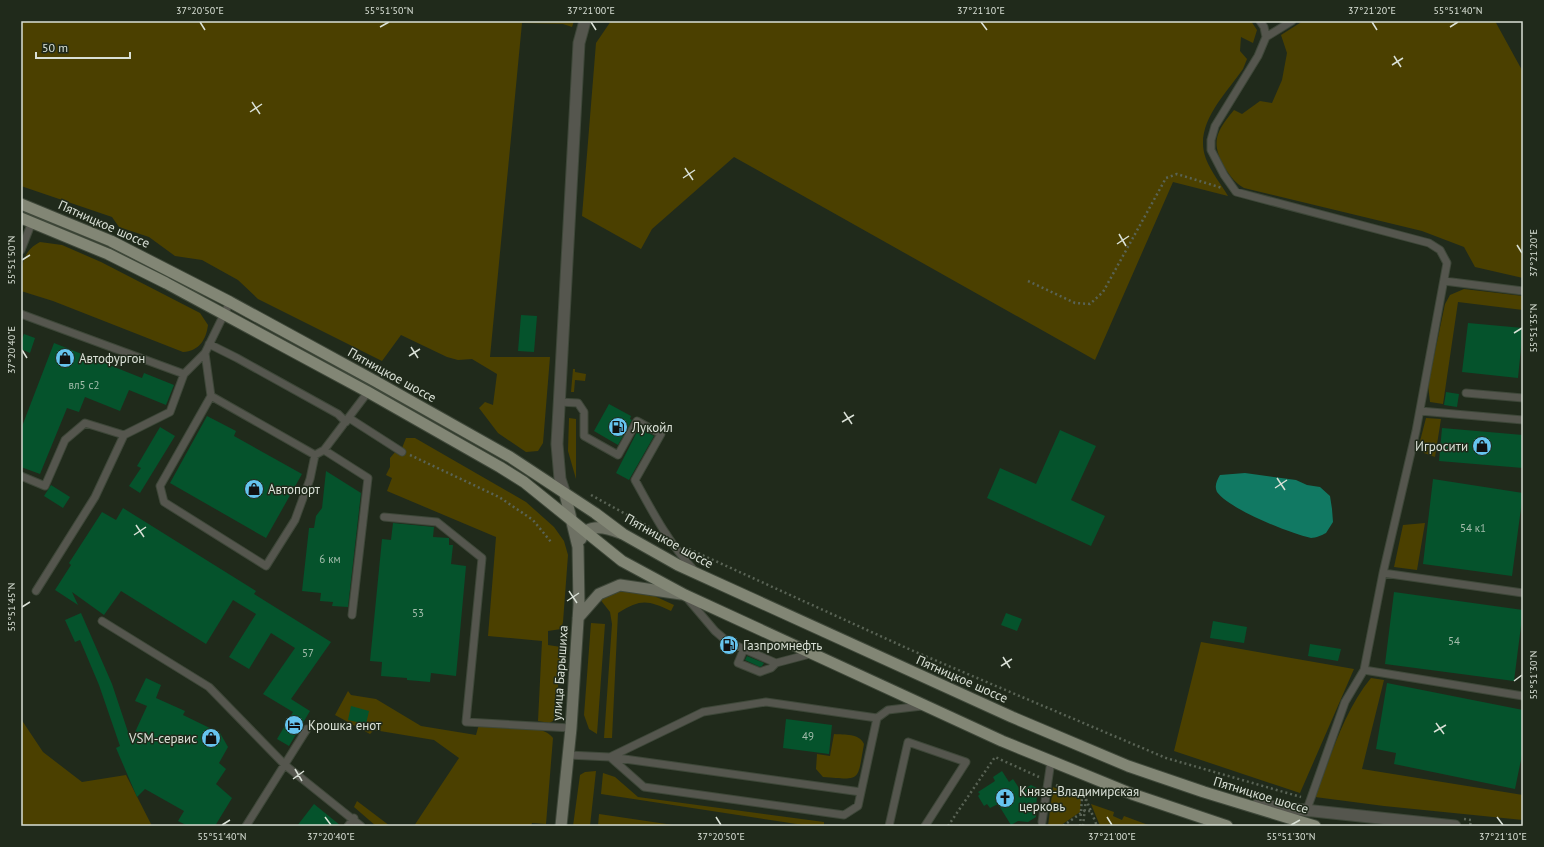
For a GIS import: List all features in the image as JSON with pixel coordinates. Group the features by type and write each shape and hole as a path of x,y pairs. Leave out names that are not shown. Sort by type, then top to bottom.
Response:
{"main road":[{"name":"Пятницкое шоссе","path":"21,204 111,241 230,302 504,453 595,513 623,534 697,573 1012,717 1128,766 1235,802 1315,826"},
{"name":"Пятницкое шоссе","path":"21,218 108,254 224,314 368,392 524,482 622,561 685,595 922,706 1051,761 1132,794 1227,826"},
{"name":"улица Барышиха","path":"560,826 571,728 578,618 578,547 566,494"},
{"path":"578,547 582,536 586,532 598,528 608,528 623,534"},
{"path":"578,618 599,594 620,585 685,595"}],"street":[{"path":"566,494 558,463 557,444 579,43 585,21"},
{"path":"1235,802 1306,812 1459,822"}],"lane":[{"path":"1260,21 1264,27 1266,38"},
{"path":"1292,21 1266,38 1258,56 1215,126 1211,140 1211,150 1236,192 1429,244 1440,250 1447,263 1420,412 1383,573 1364,670 1345,702 1306,812"},
{"path":"21,250 32,222"},
{"path":"1444,281 1523,291"},
{"path":"36,591 95,497 124,435 170,412 184,374 205,353 230,302"},
{"path":"21,314 184,374"},
{"path":"209,344 338,414 402,452"},
{"path":"205,353 211,396 160,486 164,502 266,566 295,520 310,478 316,455 324,450 368,392"},
{"path":"1466,393 1523,398"},
{"path":"211,396 316,455"},
{"path":"559,402 578,403 584,412 584,436 618,455 637,421 661,434 635,480 666,536 679,554 697,573"},
{"path":"1420,412 1523,420"},
{"path":"21,476 45,486 64,440 85,423 124,435"},
{"path":"324,450 368,478 352,615"},
{"path":"384,517 437,522 482,558 466,722 571,728"},
{"path":"1383,573 1523,593"},
{"path":"685,595 715,632 728,642 776,662 810,654"},
{"path":"102,622 209,687 285,765 354,818 361,826"},
{"path":"744,649 738,663 760,672 771,668 776,662"},
{"path":"1364,670 1523,696"},
{"path":"610,758 703,712 766,702 877,718"},
{"path":"610,758 644,787 844,815 858,806 877,718 888,710 922,706"},
{"path":"246,826 307,729"},
{"path":"889,826 908,742 966,762 925,826"},
{"path":"568,755 610,758 861,792"},
{"path":"1042,822 1051,761"},
{"path":"348,826 354,818"}],"path":[{"path":"1028,281 1075,303 1090,304 1103,292 1166,178 1177,174 1236,192"},
{"path":"402,452 499,497 532,520 551,542"},
{"path":"585,491 666,536"},
{"path":"687,548 910,650 1166,758 1310,800"},
{"path":"948,826 995,758 1072,792"},
{"path":"1081,826 1082,797"},
{"path":"1082,812 1086,799 1097,826"},
{"path":"1063,826 1082,812 1091,811"},
{"path":"1459,822 1471,820 1470,826"}],"shaded area":[{"path":"21,21 574,21 572,27 563,24 522,23 490,357 550,357 543,443 538,451 526,452 498,433 479,408 485,402 493,405 497,374 472,359 458,360 447,357 401,335 382,361 258,299 238,280 202,260 175,256 149,237 119,227 112,217 21,186"},
{"path":"611,21 1251,21 1257,30 1253,43 1241,37 1240,51 1247,59 1243,69 1213,111 1207,122 1204,134 1203,146 1206,159 1228,196 1173,182 1095,360 734,157 652,229 641,249 582,216 596,43"},
{"path":"1303,21 1495,21 1523,72 1523,278 1475,267 1464,247 1422,231 1244,188 1233,180 1220,159 1217,144 1219,131 1234,110 1242,114 1260,101 1272,103 1282,80 1287,53 1281,35"},
{"path":"40,242 62,245 101,262 200,313 208,325 206,335 201,344 189,351 183,352 53,301 21,291 21,276 25,257 33,246"},
{"path":"1464,289 1523,296 1523,310 1458,302 1443,404 1430,402 1428,385 1445,304 1450,295"},
{"path":"573,369 575,369 575,372 586,374 585,381 575,380 574,392 571,392"},
{"path":"569,418 576,419 576,479 568,451"},
{"path":"1426,418 1441,419 1435,457 1424,453 1419,445"},
{"path":"406,438 415,438 526,502 554,527 564,541 568,555 563,622 561,629 548,631 548,645 561,647 556,714 553,721 549,723 538,721 542,641 488,636 496,537 387,491 392,478 386,475 390,467 390,458 396,451 402,448"},
{"path":"1425,523 1417,570 1394,567 1403,525"},
{"path":"614,589 639,589 674,605 671,611 650,603 639,603 618,613 612,738 604,738 612,624 610,612 599,598"},
{"path":"591,623 605,624 597,734 589,729 584,715"},
{"path":"1201,642 1354,669 1300,793 1174,751"},
{"path":"1371,678 1384,680 1362,769 1523,795 1523,820 1384,806 1315,797 1345,720 1361,691"},
{"path":"348,691 351,695 376,699 421,726 476,735 479,724 519,726 547,733 553,738 546,824 532,823 531,826 414,826 459,758 434,740 374,730 370,734 335,715"},
{"path":"21,719 43,752 82,782 126,775 152,826 21,826"},
{"path":"834,734 855,736 862,740 864,744 860,766 856,776 851,778 823,777 816,769 817,754 830,756"},
{"path":"596,771 590,826 573,826 580,775 585,772"},
{"path":"603,773 615,777 638,797 824,822 824,826 810,826 601,794"},
{"path":"1053,787 1081,799 1080,812 1060,826 1048,826"},
{"path":"357,801 390,826 376,826 354,807"},
{"path":"1091,804 1114,812 1113,816 1122,820 1124,816 1151,826 1100,826"},
{"path":"599,814 680,826 598,826"}],"water":[{"path":"1245,473 1296,480 1307,485 1320,487 1330,496 1332,509 1333,522 1326,533 1311,538 1290,532 1261,520 1234,506 1217,492 1216,485 1220,475"}],"building":[{"path":"521,315 537,316 534,352 518,351"},
{"path":"1468,323 1523,328 1518,378 1462,372"},
{"path":"24,334 35,338 30,353 21,349 21,342"},
{"path":"54,343 142,378 144,373 174,385 166,405 129,390 120,411 85,397 79,412 67,408 40,474 21,467 21,429"},
{"path":"1446,392 1459,394 1457,407 1444,405"},
{"path":"609,404 631,416 630,419 632,420 618,445 594,431"},
{"path":"207,416 236,431 234,436 302,474 266,538 170,483"},
{"path":"160,427 175,436 140,493 129,486 141,468 137,466"},
{"path":"639,428 654,436 629,480 616,473"},
{"path":"1442,428 1523,435 1523,468 1439,461"},
{"path":"1060,430 1096,446 1071,500 1105,516 1091,546 987,498 1000,468 1036,484"},
{"path":"326,471 361,493 348,607 332,606 333,602 320,601 321,593 302,591 309,528 314,528 316,516 322,508"},
{"path":"1433,479 1523,493 1512,576 1423,564"},
{"path":"51,485 70,497 63,508 44,496"},
{"path":"123,508 256,591 254,594 331,642 291,699 310,711 289,746 277,739 293,712 263,694 295,648 271,633 249,669 229,657 256,614 233,600 206,644 121,591 104,615 72,592 78,605 55,590 71,565 69,563 102,512 116,520"},
{"path":"393,523 434,527 433,537 449,538 449,545 453,545 451,564 466,566 456,676 431,673 430,682 381,676 382,662 370,661 382,539 391,540"},
{"path":"1394,592 1523,610 1514,681 1385,664"},
{"path":"81,613 112,684 131,741 147,706 135,701 146,678 161,685 156,698 185,711 183,715 220,733 228,747 219,763 226,769 216,784 232,798 215,826 188,826 178,821 184,811 145,789 137,797 116,748 120,746 99,685 80,640 75,642 65,620"},
{"path":"1006,613 1022,619 1017,631 1001,625"},
{"path":"1213,621 1247,627 1244,643 1210,638"},
{"path":"1310,644 1341,649 1338,661 1308,656"},
{"path":"747,656 764,663 760,667 745,660"},
{"path":"1387,683 1523,710 1523,750 1515,789 1394,764 1396,753 1376,749"},
{"path":"351,706 369,711 366,724 348,720"},
{"path":"786,719 832,725 829,754 783,748"},
{"name":"Князе-Владимирская церковь","path":"1002,771 1009,782 1013,779 1021,791 1031,785 1037,788 1036,817 1028,822 1018,821 1011,825 998,804 990,808 987,804 984,806 978,796 980,794 978,792 995,781 993,777"},
{"path":"314,804 341,826 297,826"}],"place":[{"name":"Автофургон","path":"65,358"},
{"name":"Лукойл","path":"618,427"},
{"name":"Игросити","path":"1482,446"},
{"name":"Автопорт","path":"254,489"},
{"name":"Газпромнефть","path":"729,645"},
{"name":"Крошка енот","path":"294,725"},
{"name":"VSM-сервис","path":"211,738"},
{"name":"Князе-Владимирская церковь","path":"1005,798"}]}
